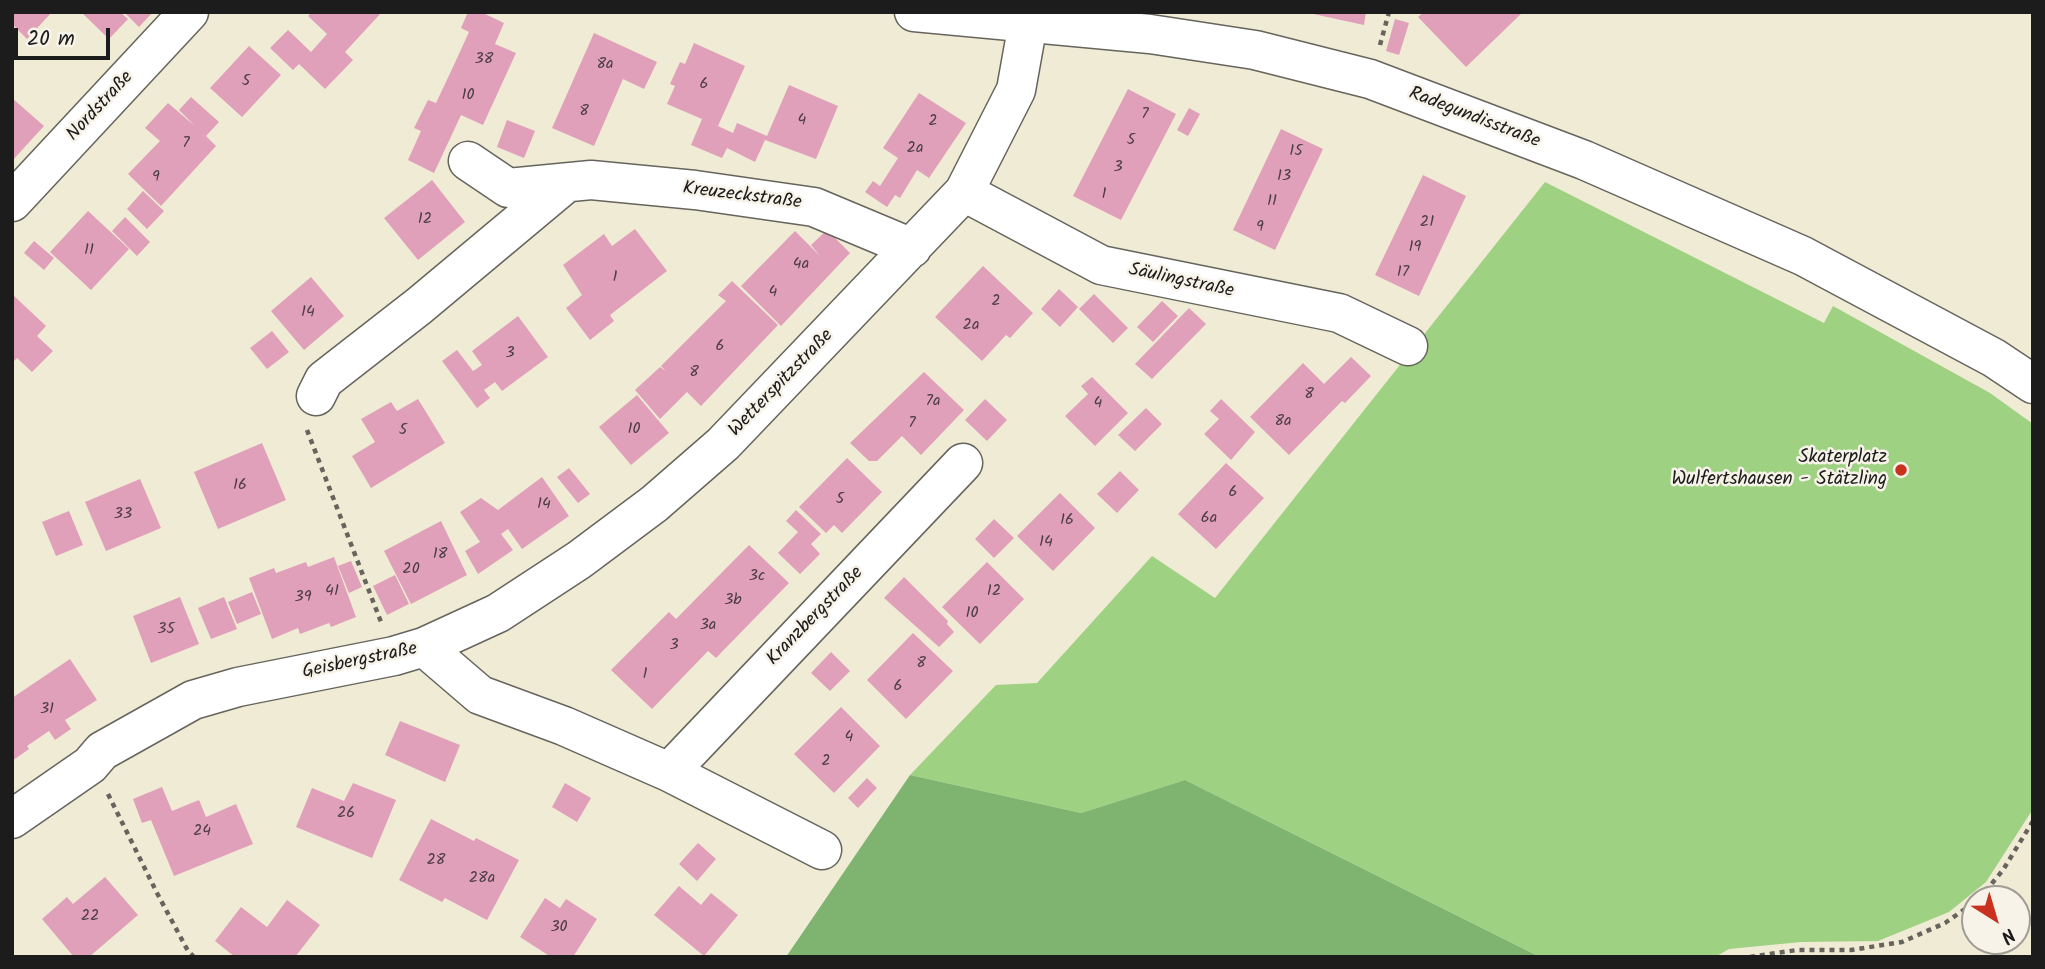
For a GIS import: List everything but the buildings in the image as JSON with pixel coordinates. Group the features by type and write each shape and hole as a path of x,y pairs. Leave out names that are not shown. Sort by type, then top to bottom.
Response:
{"street":[{"name":"Nordstraße","path":"12,202 189,12"},
{"name":"Radegundisstraße","path":"914,12 1029,18 1150,34 1255,50 1370,79 1584,160 1803,256 1994,358 2033,384"},
{"name":"Wetterspitzstraße","path":"409,651 498,614 579,560 654,504 723,444 964,192 1016,90 1029,18"},
{"name":"Kreuzeckstraße","path":"468,162 508,188 591,180 814,206 912,248"},
{"path":"311,413 324,380 419,306 565,184"},
{"name":"Säulingstraße","path":"964,192 1101,265 1339,313 1408,346"},
{"name":"Kranzbergstraße","path":"669,772 962,463"},
{"name":"Geisbergstraße","path":"12,819 90,765 102,751 193,701 238,687 409,651 480,695 564,726 669,772 822,850"}],"path":[{"path":"311,413 409,651"},
{"path":"107,792 163,905 194,957"},
{"path":"1991,885 2033,821"},
{"path":"1751,957 1797,950 1851,950 1902,942 1945,923 1961,912"}],"green space":[{"path":"1545,182 1824,323 1833,306 1990,393 2033,424 2033,809 1986,882 1982,885 1961,885 1961,902 1949,912 1878,941 1801,942 1729,949 1715,957 1540,957 1185,780 1081,813 910,775 996,685 1037,683 1152,556 1215,598"},
{"path":"910,775 1081,813 1185,780 1540,957 786,957"}],"place":[{"name":"Skaterplatz Wulfertshausen - Stätzling","path":"1901,470"}]}
